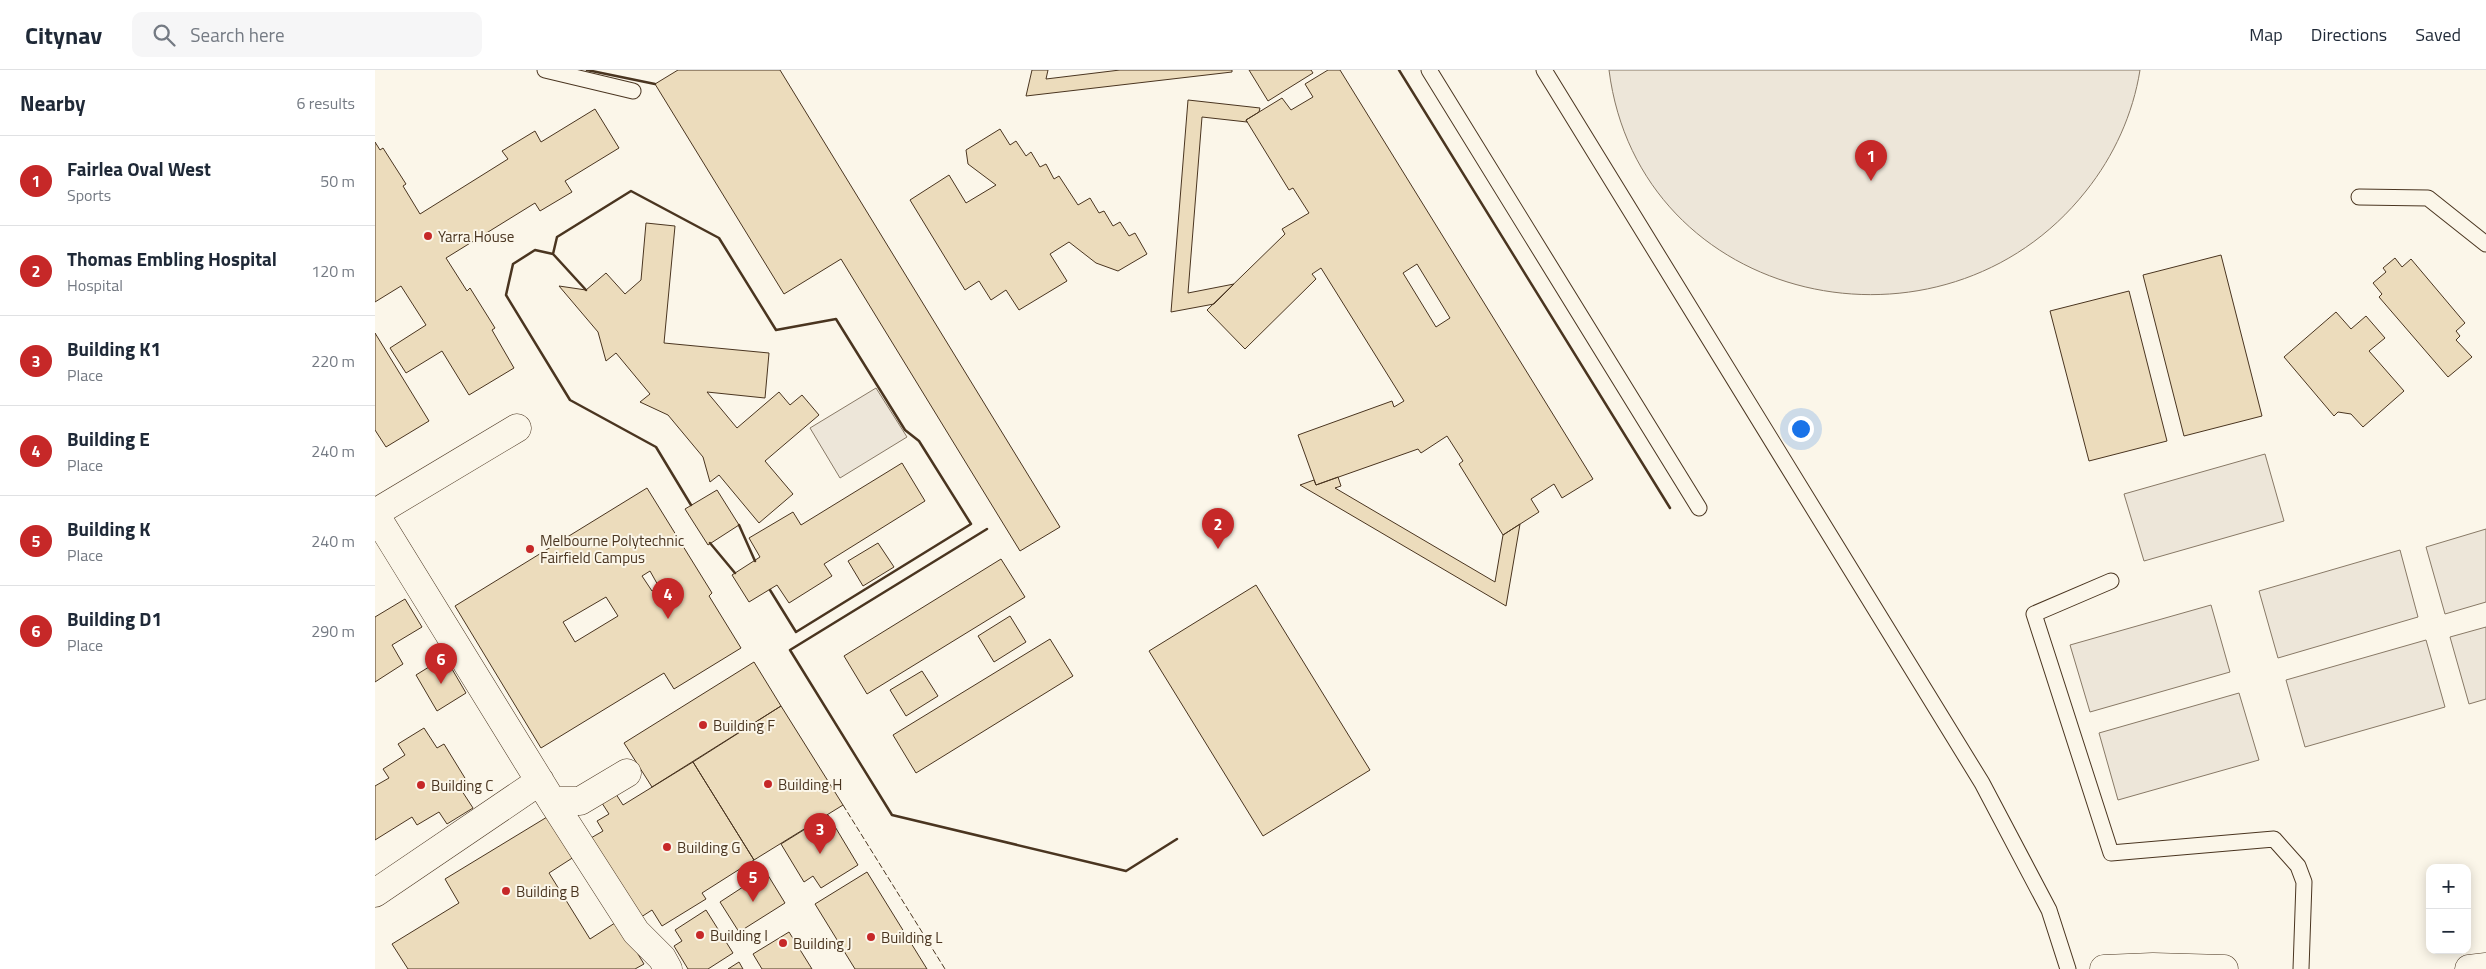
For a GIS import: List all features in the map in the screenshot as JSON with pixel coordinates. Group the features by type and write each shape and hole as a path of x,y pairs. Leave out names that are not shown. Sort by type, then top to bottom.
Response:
{"street":[{"path":"517,428 375,513 546,791 658,965"},
{"path":"375,893 546,791 580,801 627,773"},
{"path":"2104,969 2153,967 2225,969"},
{"path":"2469,969 2486,967"}],"lane":[{"path":"545,70 633,90"},
{"path":"1429,70 1699,508"},
{"path":"1544,70 1982,783 2049,910 2068,969"},
{"path":"2359,197 2428,198 2486,244"},
{"path":"2111,581 2034,614 2111,853 2274,839 2298,866 2304,882 2300,947 2301,969"}],"shaded area":[{"path":"1609,70 2140,70 2133,103 2121,134 2096,178 2086,191 2026,247 1955,282 1880,294 1805,287 1735,260 1676,214 1632,150"},
{"path":"876,388 907,437 840,478 810,428"},
{"path":"2265,454 2284,521 2144,561 2124,494"},
{"path":"2486,529 2486,602 2445,614 2426,547"},
{"path":"2400,550 2418,617 2278,658 2259,591"},
{"path":"2211,605 2230,672 2090,712 2070,645"},
{"path":"2486,627 2486,699 2469,704 2450,637"},
{"path":"2426,640 2445,707 2305,747 2286,680"},
{"path":"2239,693 2259,760 2118,800 2099,733"}],"building":[{"path":"678,70 780,70 1060,527 1020,551 841,259 784,294 655,84"},
{"path":"1032,70 1048,70 1046,79 1120,70 1232,70 1232,72 1026,96"},
{"path":"1249,70 1311,70 1313,73 1268,101"},
{"path":"1328,70 1340,70 1593,479 1562,498 1554,484 1531,499 1539,512 1503,535 1459,464 1463,461 1447,436 1421,453 1418,449 1316,485 1298,435 1392,401 1394,407 1404,401 1321,268 1312,274 1316,279 1245,349 1207,310 1285,234 1282,229 1309,213 1293,188 1289,190 1246,120 1282,98 1291,110 1313,97 1305,84","holes":["1417,264 1450,318 1436,327 1403,273"]},
{"path":"1188,100 1260,108 1259,112 1246,120 1247,122 1202,117 1188,293 1234,284 1214,304 1171,312"},
{"name":"Yarra House","path":"595,109 619,148 565,181 572,192 540,211 535,203 446,258 467,291 470,288 495,328 492,330 514,368 469,395 442,351 406,373 390,348 426,325 401,286 375,302 375,142 380,150 383,148 406,184 403,186 420,214 508,159 502,151 535,131 541,142"},
{"path":"1000,129 1010,145 1016,141 1026,156 1031,152 1040,167 1046,164 1054,179 1059,176 1078,205 1090,198 1099,213 1104,211 1113,226 1120,222 1129,236 1135,233 1147,254 1118,271 1096,263 1069,242 1050,254 1067,281 1019,310 1006,290 991,300 979,281 965,290 910,200 949,175 966,203 996,185 968,164 966,150"},
{"path":"646,223 675,226 664,343 769,353 765,398 707,392 737,428 779,392 790,405 802,395 819,415 765,461 793,494 759,523 719,475 710,482 703,457 668,415 640,402 650,394 616,353 606,361 598,332 559,286 586,290 606,273 625,294 641,280"},
{"path":"2221,255 2262,416 2184,436 2143,275"},
{"path":"2395,258 2402,267 2411,259 2465,323 2456,331 2460,336 2456,340 2472,357 2448,377 2379,297 2382,294 2373,283 2386,272 2383,268"},
{"path":"2129,291 2167,441 2089,461 2050,311"},
{"path":"2336,312 2351,329 2366,316 2385,338 2369,351 2404,391 2363,427 2351,414 2338,412 2334,416 2284,357"},
{"path":"375,333 429,421 386,447 375,430"},
{"path":"902,463 925,501 824,564 832,576 789,603 777,585 749,602 732,575 760,557 749,538 793,512 801,525"},
{"path":"1338,477 1341,486 1335,488 1495,582 1503,535 1520,524 1506,606 1300,485 1314,480 1316,485"},
{"path":"647,488 712,593 709,596 741,648 674,689 664,673 541,748 455,606","holes":["650,571 659,587 652,591 642,576","606,597 618,616 575,642 563,622"]},
{"path":"717,490 739,525 708,545 685,509"},
{"path":"878,543 894,567 863,586 848,561"},
{"path":"1001,559 1025,597 867,694 844,656"},
{"path":"1256,585 1370,770 1263,836 1149,651"},
{"path":"405,599 422,627 392,645 403,664 375,682 375,617"},
{"path":"1010,616 1026,642 994,662 978,636"},
{"path":"1050,639 1073,676 916,773 893,735"},
{"path":"445,657 466,693 437,711 416,675"},
{"name":"Building F","path":"754,662 781,706 652,787 624,743"},
{"path":"922,671 938,696 906,716 890,690"},
{"name":"Building H","path":"781,706 843,805 754,860 693,762"},
{"name":"Building C","path":"424,728 437,748 444,744 468,783 460,788 473,808 447,824 439,812 417,825 412,817 375,840 375,786 389,778 383,769 405,755 398,744"},
{"name":"Building G","path":"693,762 754,860 702,893 706,899 662,926 652,910 638,919 584,842 603,831 597,821 609,814 600,800 614,791 623,805"},
{"name":"Building B","path":"552,814 577,855 549,873 590,939 618,921 644,964 635,969 408,969 392,944 459,903 445,879"},
{"path":"828,815 858,865 821,888 813,876 804,882 781,844"},
{"path":"766,872 785,903 739,932 720,902"},
{"name":"Building L","path":"867,872 927,969 855,969 815,904"},
{"name":"Building I","path":"706,910 733,953 708,969 688,969 674,946 682,941 675,930"},
{"name":"Building J","path":"789,932 812,969 762,969 753,954"},
{"path":"739,962 743,969 728,969"}],"fence":[{"path":"843,805 945,969"}],"wall":[{"path":"587,70 655,84"},
{"path":"1399,70 1670,508"},
{"path":"691,505 656,447 570,400 506,295 513,264 535,250 553,254 557,237 631,191 719,238 776,330 836,319 905,430 919,441 971,524 796,632 770,590"},
{"path":"553,254 586,290"},
{"path":"739,525 755,561"},
{"path":"987,529 790,650 892,815 1126,871 1177,839"},
{"path":"710,543 735,573"}],"place":[{"name":"Fairlea Oval West","path":"1871,181"},
{"name":"Yarra House","path":"428,236"},
{"name":"Melbourne Polytechnic Fairfield Campus","path":"530,549"},
{"name":"Thomas Embling Hospital","path":"1218,549"},
{"name":"Building E","path":"668,619"},
{"name":"Building D1","path":"441,684"},
{"name":"Building F","path":"703,725"},
{"name":"Building H","path":"768,784"},
{"name":"Building C","path":"421,785"},
{"name":"Building G","path":"667,847"},
{"name":"Building K1","path":"820,854"},
{"name":"Building B","path":"506,891"},
{"name":"Building K","path":"753,902"},
{"name":"Building I","path":"700,935"},
{"name":"Building L","path":"871,937"},
{"name":"Building J","path":"783,943"}]}
